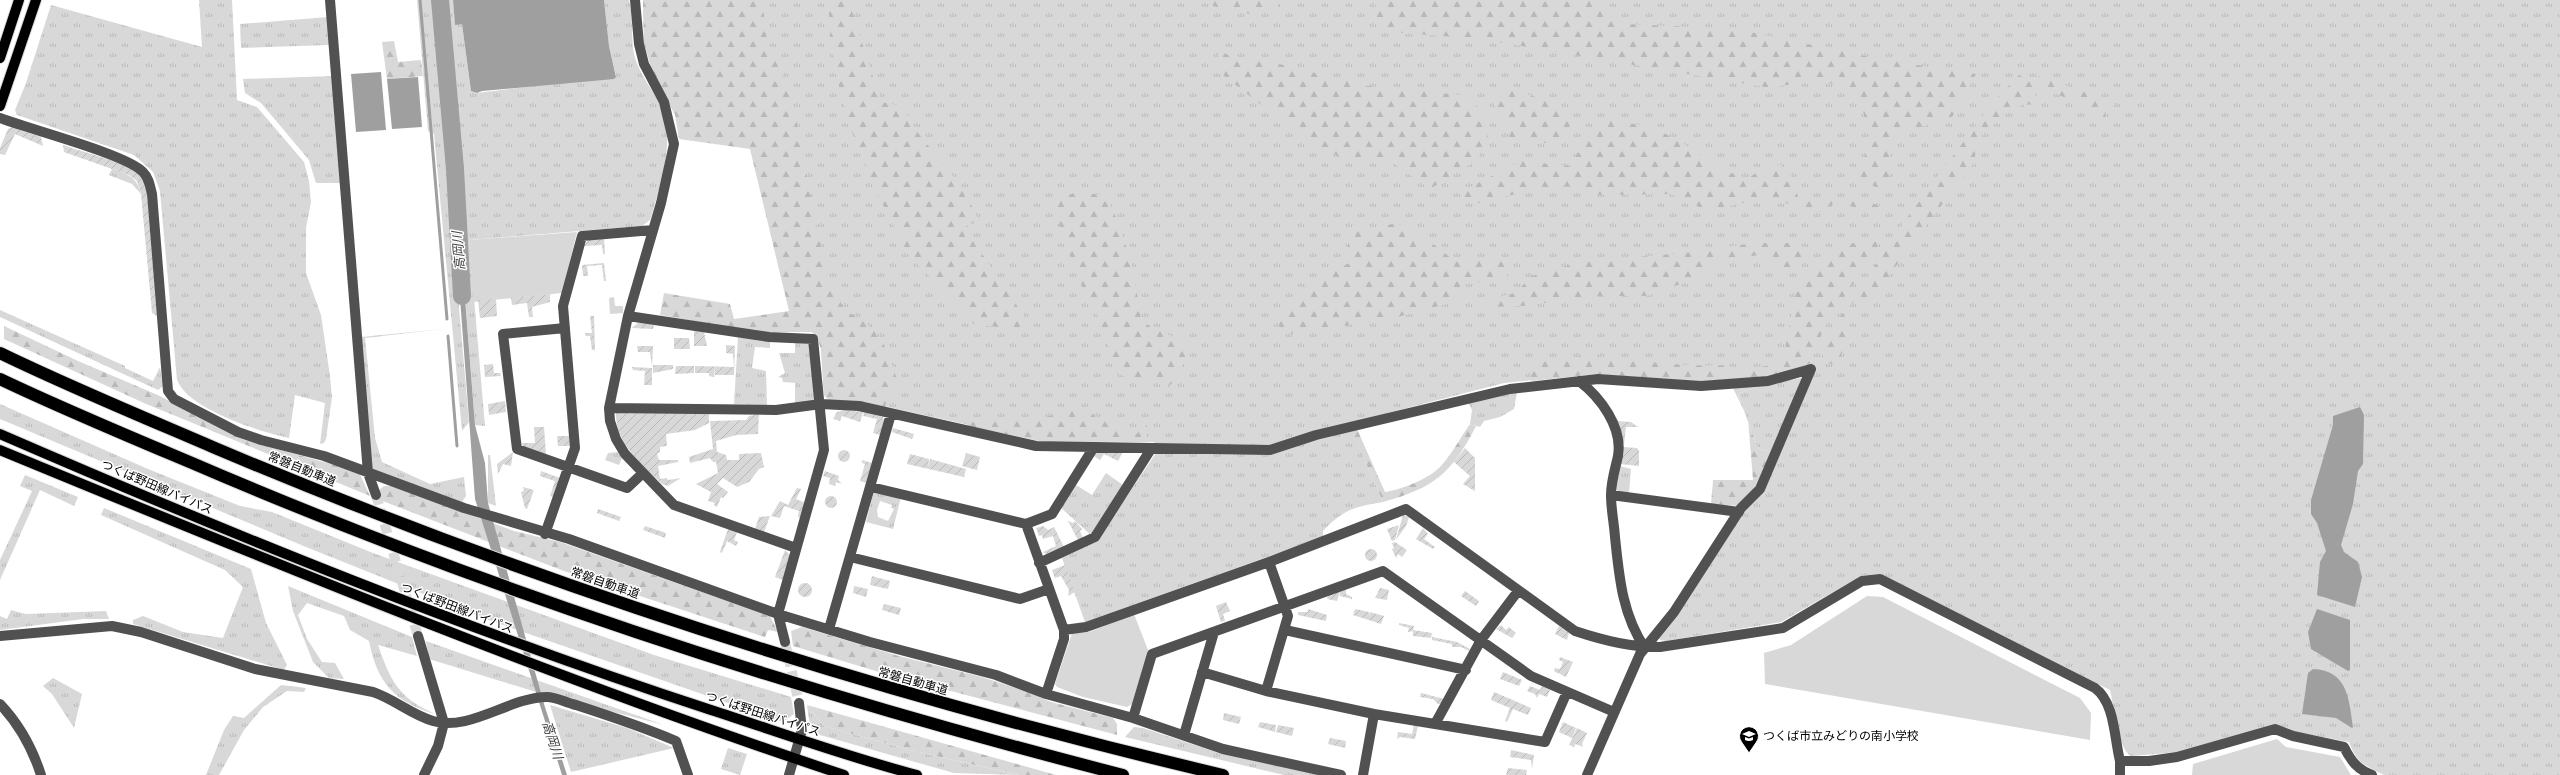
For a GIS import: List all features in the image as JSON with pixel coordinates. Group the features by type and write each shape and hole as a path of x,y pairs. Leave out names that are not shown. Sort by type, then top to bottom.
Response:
{"highway":[{"name":"常磐自動車道","path":"0,353 141,416 366,511 621,604 751,647 895,690 1026,727 1223,775"},
{"path":"0,379 271,497 452,568 605,622 887,712 1123,775"}],"main road":[{"path":"0,58 19,0"},
{"path":"0,106 36,0"},
{"name":"つくば野田線バイパス","path":"0,434 257,542 480,631 799,740 917,775"},
{"path":"0,450 372,603 479,644 844,775"}],"street":[{"path":"330,0 368,473 376,495"},
{"path":"635,0 639,44 644,64 664,102 674,144 628,316 610,408 610,421 616,439 625,454 674,505 796,548"},
{"path":"0,118 122,160 143,172 149,181 170,395 238,432 261,440 324,456 464,508 545,534 569,539 778,614 996,675 1046,694 1133,718 1223,749 1341,775"},
{"path":"545,534 570,468 575,448 563,306 582,236 652,230"},
{"path":"628,316 769,337 813,339 821,404 824,450 778,614 785,642"},
{"path":"565,328 503,334 517,449 627,488 643,473"},
{"path":"610,408 776,410 821,404 859,406 1036,446 1270,450 1316,435 1510,389 1598,380 1701,386 1768,381 1811,369 1760,489 1739,512 1674,612 1638,658 1587,775"},
{"path":"1579,381 1604,407 1615,428 1618,455 1612,476 1611,495 1621,592 1637,636 1645,648"},
{"path":"829,629 891,414"},
{"path":"870,487 1026,524 1052,514 1094,447"},
{"path":"1039,563 1095,537 1151,449"},
{"path":"1611,495 1739,512"},
{"path":"1064,630 1086,627 1269,562 1406,510 1575,631 1600,639 1645,648 1702,641 1783,628 1862,581 1880,580 2095,688 2104,695 2108,705 2120,761 2120,775"},
{"path":"1026,524 1064,630 1064,639 1046,694"},
{"path":"850,556 1020,599 1049,589"},
{"path":"1266,691 1288,616 1269,562"},
{"path":"1133,718 1152,654 1383,570 1530,676 1614,712"},
{"path":"1435,724 1482,640 1518,591"},
{"path":"0,636 112,626 141,632 255,669 373,692 390,698 433,721 444,723 457,723 532,699 548,697 633,723 676,741 688,775"},
{"path":"1285,630 1466,670"},
{"path":"1184,735 1214,632"},
{"path":"418,636 444,723 438,746 424,775"},
{"path":"1202,672 1266,691 1374,714 1545,742 1567,692"},
{"path":"789,775 802,730 799,703"},
{"path":"0,704 26,737 33,750 41,775"},
{"path":"1363,775 1374,714"},
{"path":"2120,761 2149,761 2177,757 2275,729 2293,736 2344,746 2351,760 2362,771 2372,775"}],"green space":[{"path":"199,0 232,0 237,100 257,107 304,162 309,181 311,202 306,228 306,273 321,315 332,397 326,439 324,443 320,444 325,403 295,395 289,438 244,425 226,418 210,410 184,391 177,380 160,191 153,172 134,155 17,115 15,110 26,83 51,5 202,47"},
{"path":"417,0 436,0 445,89 444,111 454,179 451,189 451,216 469,422 462,431 434,134 428,131"},
{"path":"442,0 453,0 455,24 462,24 471,91 477,93 616,76 609,46 604,0 629,0 635,58 642,75 658,101 664,115 666,129 666,158 660,186 650,220 642,226 469,240 485,426 475,425"},
{"path":"643,0 2560,0 2560,775 2384,775 2362,763 2355,755 2349,742 2291,731 2276,724 2179,752 2131,756 2123,745 2120,736 2110,690 1880,574 1861,576 1781,622 1666,641 1660,640 1658,636 1738,519 1814,374 1701,381 1596,374 1504,383 1349,423 1383,502 1364,506 1344,513 1323,531 1323,537 1085,622 1062,558 1096,542 1156,453 1154,442 1040,441 866,402 829,400 824,395 821,349 817,336 810,331 771,136 665,91 653,73 644,43"},
{"path":"643,0 762,0 767,42 788,87 795,114 828,284 834,283 843,309 868,325 882,341 891,360 900,388 888,395 885,407 865,402 829,400 824,395 821,349 817,336 813,332 756,332 660,315 664,293 730,304 734,319 789,311 750,149 679,139 675,115 653,73 644,43"},
{"path":"828,0 850,0 849,2 881,102 902,106 918,133 964,190 979,221 964,227 1029,324 1012,329 974,324 908,254 871,181 846,116 832,57"},
{"path":"1209,0 1279,0 1278,9 1250,14 1213,6"},
{"path":"1375,0 1598,0 1625,24 1736,29 1884,60 1976,74 1951,119 1910,130 1891,138 1889,191 1850,178 1872,146 1857,88 1812,80 1771,88 1480,39 1378,31"},
{"path":"328,17 329,45 241,48 240,24"},
{"path":"394,41 398,62 421,60 423,76 387,79 382,42"},
{"path":"1217,49 1232,57 1259,59 1368,86 1461,95 1485,112 1488,137 1477,160 1430,189 1389,160 1351,162 1309,142 1223,75"},
{"path":"2019,75 2030,82 2038,104 2022,105 2002,115 1978,139 1974,162 1872,298 1864,297 1853,302 1841,322 1851,334 1837,364 1820,363 1826,343 1841,316 1907,218 1993,102"},
{"path":"333,76 342,183 316,183 309,160 261,103 245,93 243,79"},
{"path":"2038,76 2116,103 2115,106 2106,110 2104,124 2083,105 2042,88 2038,84"},
{"path":"1517,90 1570,110 1569,139 1539,144 1510,138 1493,102 1500,93"},
{"path":"1602,119 1653,127 1691,148 1716,167 1747,179 1762,169 1780,164 1793,178 1798,197 1834,199 1833,204 1820,212 1793,204 1756,200 1708,211 1670,194 1598,195 1566,186 1536,189 1474,204 1458,193 1522,161 1569,166"},
{"path":"12,127 41,137 43,146 15,134 5,155 0,154 0,148 8,129"},
{"path":"63,145 102,157 131,169 139,175 145,185 147,193 157,316 152,313 141,194 137,181 129,175 64,152"},
{"path":"112,169 131,177 137,184 141,194 132,184 109,175"},
{"path":"1076,193 1106,195 1119,225 1129,256 1136,286 1141,319 1152,328 1190,344 1178,376 1164,392 1157,380 1137,382 1117,373 1099,318 1083,290 1050,199"},
{"path":"1858,198 1885,208 1869,214 1844,202"},
{"path":"1397,223 1432,243 1451,258 1509,260 1507,278 1460,285 1461,300 1390,319 1288,334 1278,325 1286,310 1308,283 1348,264 1348,233"},
{"path":"577,232 562,293 473,302 469,240"},
{"path":"604,238 605,254 603,254 602,245 584,246 588,240"},
{"path":"1861,238 1880,243 1825,326 1809,365 1767,377 1736,379 1738,368 1767,366 1784,354 1798,279 1839,254 1845,244 1859,243"},
{"path":"1754,243 1787,243 1807,248 1801,267 1778,267 1758,255 1718,262 1703,276 1647,296 1599,296 1523,306 1487,307 1494,298 1515,293 1532,276 1581,262 1684,253"},
{"path":"604,263 606,281 604,281 602,265 587,266 588,276 583,276 582,265"},
{"path":"550,294 550,302 532,307 533,317 529,317 527,303 512,305 511,298"},
{"path":"614,297 615,306 623,306 623,313 610,314 609,298"},
{"path":"496,299 497,316 480,318 478,300"},
{"path":"0,310 125,366 125,368 153,381 160,367 163,386 158,390 0,317"},
{"path":"590,316 594,316 595,350 592,350 590,336 586,336 585,333 592,333"},
{"path":"639,322 654,325 653,329 632,328"},
{"path":"4,326 78,361 160,396 242,439 359,472 370,496 144,403 4,339"},
{"path":"443,329 365,338 375,438 382,462 430,484 464,477 466,496 462,502 372,469 361,337"},
{"path":"694,331 704,332 707,346 694,346"},
{"path":"738,337 770,340 770,348 755,347 752,368 766,371 767,405 734,404"},
{"path":"674,338 689,338 690,349 674,349"},
{"path":"795,342 810,344 816,398 812,402 795,404 795,383 783,382 782,378 778,377 785,373 779,353 795,353"},
{"path":"726,345 735,346 734,375 715,375 715,368 714,377 709,376 709,373 695,373 695,366 734,367 733,354 726,353"},
{"path":"637,346 653,346 652,367 650,352 638,352"},
{"path":"1590,356 1675,364 1709,366 1726,365 1724,380 1701,381 1596,374 1532,381 1529,359"},
{"path":"493,364 494,373 500,373 501,376 485,377 484,365"},
{"path":"653,365 673,365 673,369 653,373"},
{"path":"676,366 694,366 694,373 675,374"},
{"path":"632,367 652,368 652,385 644,385 645,371 633,370"},
{"path":"1802,378 1773,452 1758,449 1738,394 1761,385"},
{"path":"1761,385 1738,394 1744,412 1732,386"},
{"path":"1517,392 1514,409 1500,417 1484,421 1480,427 1470,424 1472,410 1468,402"},
{"path":"505,401 506,412 489,415 488,404"},
{"path":"0,404 148,469 240,506 272,512 373,553 654,655 791,697 794,714 783,722 486,619 306,547 0,419"},
{"path":"1087,406 1096,419 1118,426 1128,436 1138,433 1138,418 1147,417 1147,440 1145,442 1040,441 968,426 967,422 1031,421"},
{"path":"845,410 863,412 860,422 842,416 840,421 833,419 837,412"},
{"path":"618,411 709,413 709,423 695,430 666,434 667,446 660,447 660,452 657,454 659,460 678,460 678,462 658,466 660,479 667,478 668,480 681,478 668,486 662,484 639,461 625,444 620,434 616,413"},
{"path":"864,412 883,417 884,421 880,435 873,433 877,419 863,416"},
{"path":"759,414 758,434 736,435 716,441 717,452 726,455 727,460 739,460 739,454 761,453 764,467 759,469 749,482 737,487 723,478 717,484 728,492 723,498 721,497 717,507 714,505 715,503 708,501 711,492 696,484 718,473 716,462 713,462 710,458 690,463 689,457 713,449 710,421 746,420 749,416"},
{"path":"1616,421 1631,422 1638,427 1626,427 1624,445"},
{"path":"1748,422 1758,449 1773,452 1759,488 1739,506 1711,504 1713,480 1753,480"},
{"path":"1470,424 1476,426 1459,456 1440,476 1416,491 1383,502 1352,431 1357,429 1385,492 1414,483 1428,476 1439,468 1448,458"},
{"path":"534,427 544,427 546,454 523,446 522,443 535,443"},
{"path":"893,428 914,434 912,439 892,432"},
{"path":"557,436 569,436 570,446 558,446"},
{"path":"1623,447 1637,448 1639,451 1639,466 1620,464 1624,453"},
{"path":"1465,448 1475,458 1475,491 1463,484 1470,476 1454,462"},
{"path":"844,450 848,452 850,456 848,460 844,462 840,460 838,456 840,452"},
{"path":"513,452 511,466 503,464 498,474 497,464"},
{"path":"618,452 622,458 619,465 605,460 608,453"},
{"path":"1098,452 1123,452 1118,461 1104,454 1100,460 1094,456"},
{"path":"966,453 980,457 977,470 962,466"},
{"path":"910,454 929,459 928,467 930,459 966,469 964,477 907,464"},
{"path":"488,455 490,455 496,506 488,503"},
{"path":"862,460 872,463 866,483 860,481 865,464 862,463"},
{"path":"1620,466 1631,469 1629,493 1619,492 1615,488"},
{"path":"541,471 560,478 553,497 550,496 555,481 540,476"},
{"path":"825,471 839,476 838,480 842,484 836,482 835,486 829,484 830,478 823,476"},
{"path":"1106,473 1123,485 1091,535 1060,507 1076,485 1092,495"},
{"path":"25,475 78,497 74,506 40,490 0,580 0,560 32,491 20,486"},
{"path":"384,486 394,486 514,531 560,542 770,616 778,632 768,630 765,637 564,571 380,500 378,491"},
{"path":"523,487 534,490 527,509 525,508 521,492 524,491"},
{"path":"797,488 801,489 796,499 805,503 800,518 798,517 799,511 784,506 780,518 771,516 780,501 788,505"},
{"path":"877,491 901,497 893,529 866,522 873,494","holes":["880,501 892,505 891,508 894,509 888,521 878,517 877,510"]},
{"path":"831,496 835,498 837,502 835,506 831,508 827,506 825,502 827,498"},
{"path":"104,508 251,569 266,623 287,665 284,670 133,624 133,620 143,616 183,632 223,638 243,587 225,570 101,515"},
{"path":"598,509 621,517 619,521 597,513"},
{"path":"1403,515 1409,517 1406,526 1396,540"},
{"path":"770,516 764,532 755,529 759,517"},
{"path":"1068,521 1073,523 1075,521 1082,529 1080,531 1083,538 1078,540"},
{"path":"1399,525 1395,540 1392,541 1387,529"},
{"path":"645,526 666,533 665,538 643,530"},
{"path":"1043,526 1048,530 1054,527 1064,547 1046,554 1043,552 1056,546 1053,536 1043,539 1042,535 1039,536 1036,528"},
{"path":"1423,528 1428,534 1424,539 1435,547 1433,549 1416,539"},
{"path":"728,529 737,532 734,540 738,542 736,546 727,541 722,553 720,552"},
{"path":"1395,542 1407,550 1402,557 1398,554 1396,558 1392,549 1394,548 1392,543"},
{"path":"1369,549 1373,549 1377,555 1373,561 1369,561 1365,557 1365,553"},
{"path":"785,550 790,555 783,580 775,577"},
{"path":"1065,565 1075,592 1068,596 1069,590 1061,576 1055,578 1052,570"},
{"path":"872,576 890,581 888,589 870,585"},
{"path":"805,583 810,585 812,590 810,595 805,597 800,595 798,590 800,585"},
{"path":"288,586 412,637 417,656 378,645 387,669 398,687 412,701 435,714 409,703 398,696 390,688 377,668 369,641 350,630 344,616 307,603 298,615 307,639 322,662 335,663 344,679 329,678 313,662 293,611"},
{"path":"854,586 868,589 866,597 853,593"},
{"path":"1380,588 1389,590 1387,600 1375,598"},
{"path":"1346,590 1346,594 1352,597 1352,599 1340,596 1340,592 1337,601 1327,599 1328,595"},
{"path":"1465,591 1479,601 1476,606 1461,596"},
{"path":"1867,596 1883,597 2080,698 2091,713 2090,740 1765,684 1764,653 1791,645"},
{"path":"1226,602 1230,611 1223,614 1225,621 1221,622 1216,606"},
{"path":"884,604 901,608 899,615 882,610"},
{"path":"1308,609 1327,615 1326,621 1298,615 1298,612 1308,612"},
{"path":"1355,609 1369,612 1369,616 1370,612 1384,616 1381,624 1353,615"},
{"path":"11,610 26,614 106,611 109,619 83,619 0,630 0,616 7,619"},
{"path":"1134,614 1148,650 1132,704 1127,707 1083,697 1057,687 1055,684 1072,633 1089,632"},
{"path":"1399,623 1414,626 1413,630 1432,633 1431,638 1413,636 1413,631 1408,632 1409,628 1399,625"},
{"path":"1501,625 1506,630 1509,627 1516,633 1512,638 1496,629"},
{"path":"1559,626 1569,633 1567,640 1555,634"},
{"path":"802,627 899,656 982,677 1025,691 1051,702 1113,718 1117,724 1117,735 879,672 793,646 791,631"},
{"path":"1432,637 1457,642 1470,649 1469,651 1461,647 1452,647 1452,644 1432,640"},
{"path":"426,641 664,725 533,691 429,659"},
{"path":"1560,657 1573,662 1566,677 1554,671 1555,668 1560,669 1563,662 1559,660"},
{"path":"1503,672 1522,680 1519,686 1500,679"},
{"path":"53,678 82,694 74,728 52,694 43,686"},
{"path":"281,685 306,688 304,692 287,691 263,707 244,730 219,775 206,775 224,730 233,716 244,718"},
{"path":"1530,686 1540,690 1542,686 1550,690 1547,697 1539,694 1537,698 1535,694 1527,691"},
{"path":"1494,692 1531,708 1528,715 1513,709 1507,722 1505,721 1510,708 1491,700"},
{"path":"1421,693 1444,699 1441,704 1438,704 1433,699 1420,697"},
{"path":"550,705 627,728 674,748 571,772"},
{"path":"807,705 824,726 910,750 1019,775 954,773 820,735 810,727"},
{"path":"807,705 1056,775 1019,775 910,750 824,726"},
{"path":"1224,713 1241,717 1239,724 1223,720"},
{"path":"1260,722 1276,725 1275,732 1258,727"},
{"path":"1563,722 1576,728 1572,738 1559,732"},
{"path":"1278,725 1294,728 1292,736 1276,732"},
{"path":"1414,725 1418,726 1415,739 1400,737 1397,739 1398,732 1412,734"},
{"path":"1134,727 1143,728 1219,753 1320,775 1284,775 1125,737"},
{"path":"1577,728 1587,733 1582,744 1583,747 1575,744 1574,747 1569,745"},
{"path":"1330,738 1346,741 1345,748 1328,744"},
{"path":"2277,739 2286,747 2340,757 2351,775 2192,775 2193,764"},
{"path":"728,748 747,754 740,775 721,769"},
{"path":"1511,750 1534,755 1532,769 1531,760 1510,757"},
{"path":"1508,768 1527,770 1526,775 1506,775"}],"water":[{"path":"453,0 604,0 609,46 616,77 614,79 482,91 477,93 471,91 462,24 455,25"},
{"path":"381,72 386,130 356,132 351,74"},
{"path":"418,77 422,127 392,129 387,79"},
{"path":"458,271 463,273 475,425 485,463 488,503 544,704 567,775 562,775 475,499"},
{"path":"2360,407 2364,415 2363,464 2358,471 2353,504 2341,545 2344,552 2358,562 2362,577 2355,607 2317,595 2320,562 2326,551 2317,523 2311,514 2311,500 2333,425 2333,416"},
{"path":"2317,609 2350,620 2350,670 2348,671 2311,649 2308,632"},
{"path":"2313,669 2325,671 2333,675 2345,688 2350,707 2352,728 2336,718 2302,714 2308,673"}],"waterway":[{"path":"420,0 447,319"},
{"name":"高岡川","path":"440,0 455,169 462,296"},
{"path":"448,336 457,446"}],"tunnel":[{"path":"376,495 418,636"},
{"path":"785,642 799,703"}],"place":[{"name":"つくば市立みどりの南小学校","path":"1749,753"}]}
